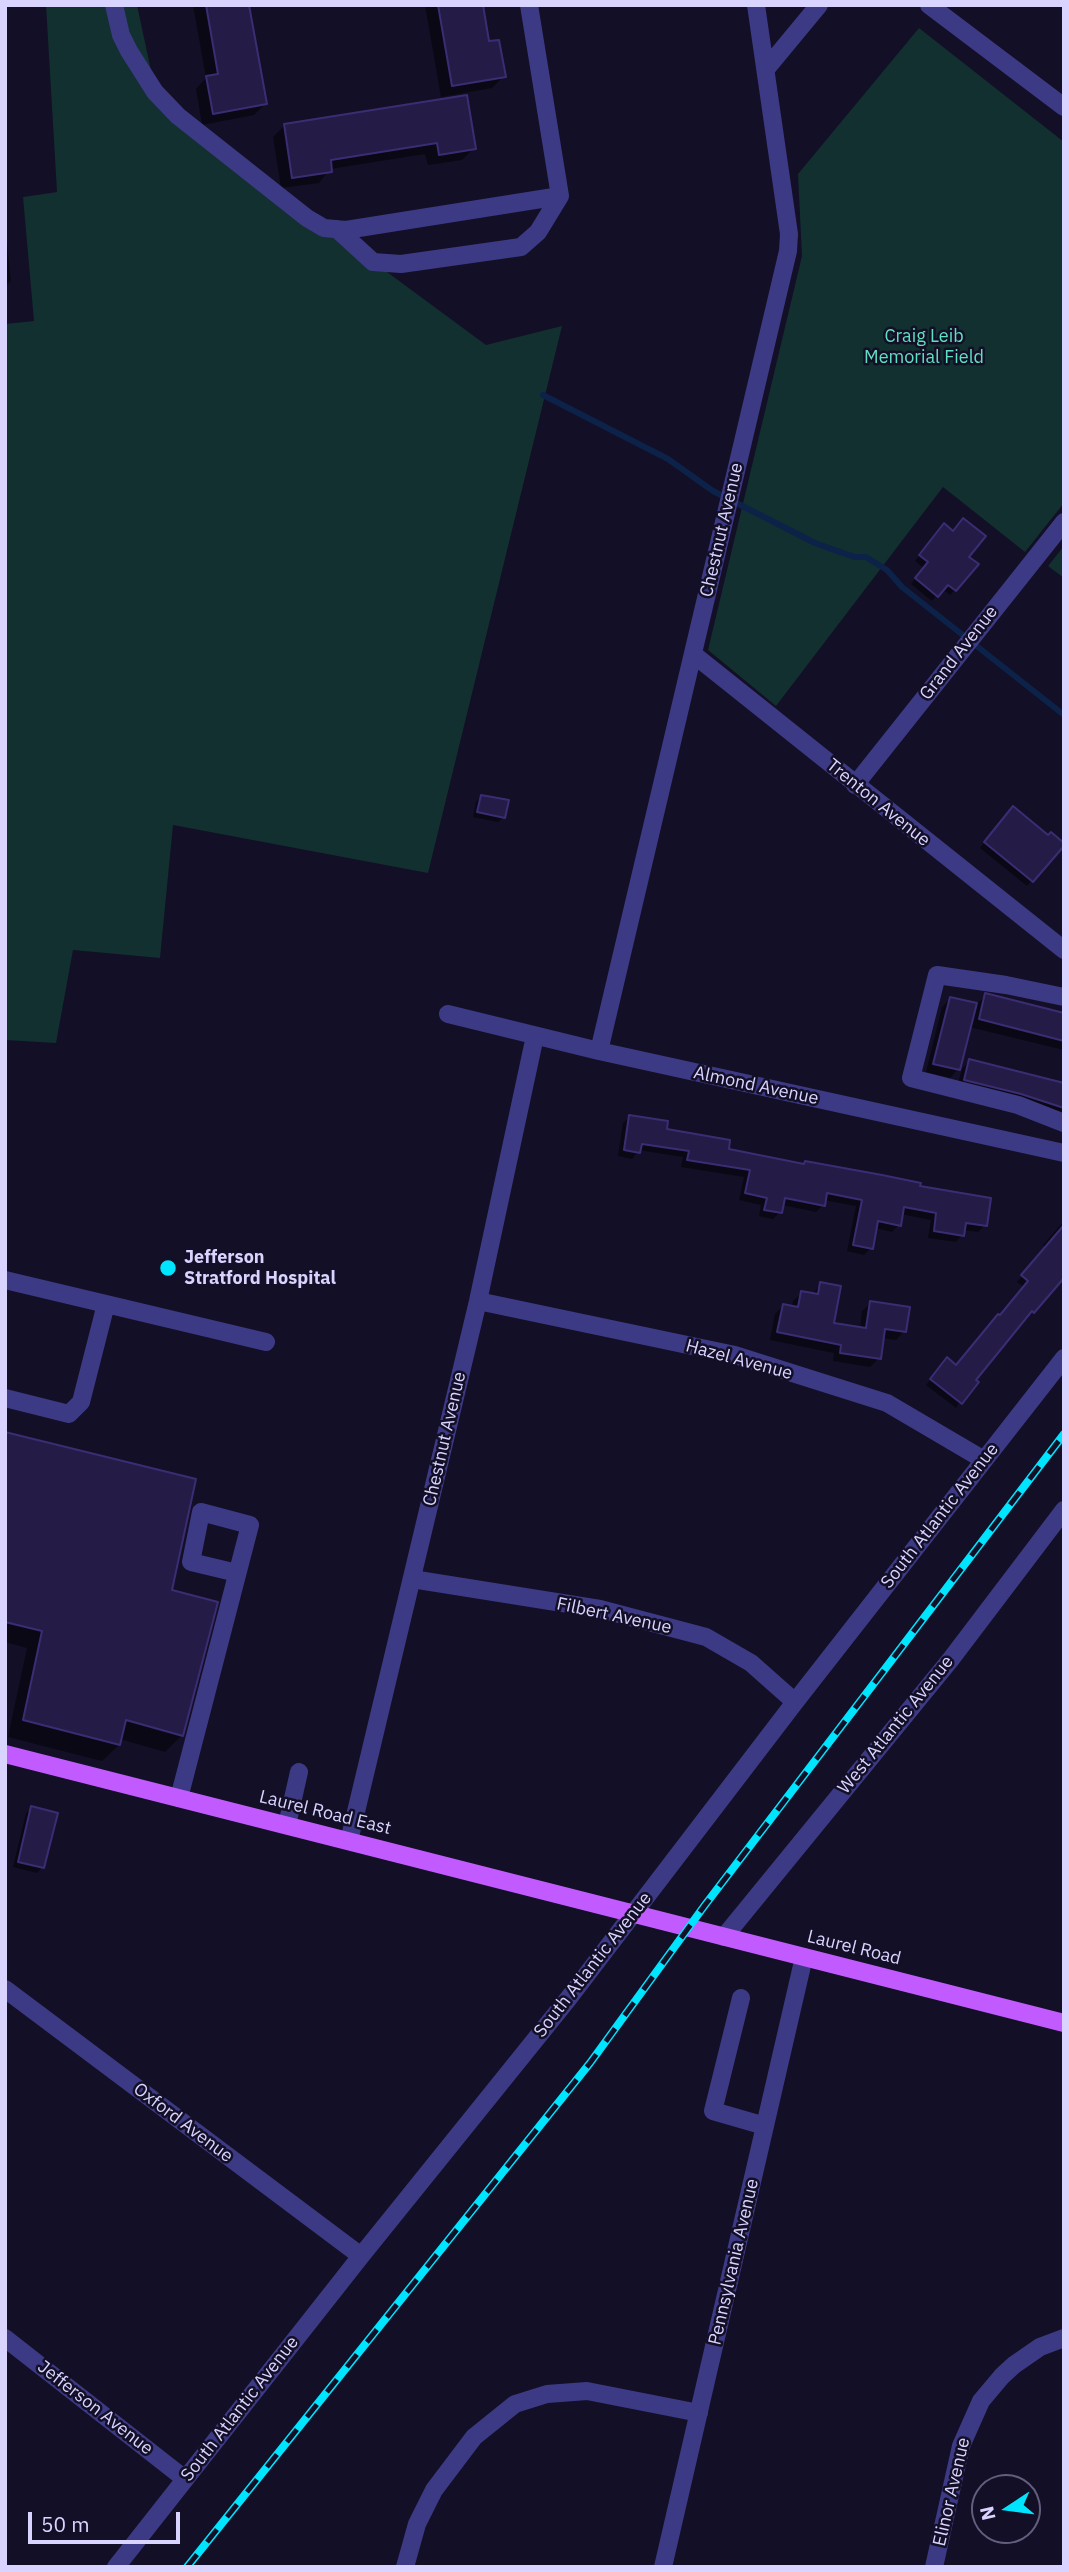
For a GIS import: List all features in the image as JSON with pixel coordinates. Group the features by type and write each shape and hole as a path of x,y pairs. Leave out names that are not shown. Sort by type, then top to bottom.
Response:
{"main road":[{"name":"Laurel Road East","path":"5,1754 634,1914"},
{"name":"Laurel Road","path":"634,1914 1064,2023"}],"street":[{"path":"114,5 121,34 129,51 155,92 178,117 307,218 324,228 346,230 560,196"},
{"path":"337,229 373,262 401,264 521,247 538,232 560,196 529,5"},
{"name":"Chestnut Avenue","path":"599,1051 788,251 789,234 756,5"},
{"path":"766,69 819,5"},
{"path":"929,5 1064,107"},
{"name":"Grand Avenue","path":"855,785 1064,522"},
{"name":"Trenton Avenue","path":"692,654 1064,950"},
{"path":"1064,997 937,975 911,1078 1018,1105 1064,1123"},
{"name":"Almond Avenue","path":"448,1014 599,1051 1064,1153"},
{"name":"Chestnut Avenue","path":"349,1841 478,1301 535,1036"},
{"path":"5,1280 266,1342"},
{"name":"Hazel Avenue","path":"478,1301 735,1356 887,1402 984,1460"},
{"path":"5,1398 69,1414 81,1402 106,1304"},
{"name":"South Atlantic Avenue","path":"117,2567 361,2256 568,1999 795,1702 1064,1358"},
{"name":"West Atlantic Avenue","path":"724,1937 951,1659 1064,1510"},
{"path":"179,1798 237,1573"},
{"name":"Filbert Avenue","path":"412,1579 600,1609 706,1637 751,1663 795,1702"},
{"path":"287,1825 299,1772"},
{"name":"Pennsylvania Avenue","path":"663,2567 804,1957"},
{"name":"Oxford Avenue","path":"5,1989 361,2256"},
{"path":"741,1998 713,2111 765,2126"},
{"name":"Jefferson Avenue","path":"5,2337 185,2479"},
{"name":"Elinor Avenue","path":"934,2567 961,2446 981,2401 1021,2359 1040,2347 1064,2338"},
{"path":"405,2567 417,2524 433,2490 474,2437 515,2404 547,2394 587,2391 699,2413"}],"green space":[{"path":"46,5 137,5 158,103 486,345 562,326 428,873 173,825 160,958 73,950 56,1043 5,1040 5,324 34,321 23,197 57,192"},
{"name":"Craig Leib Memorial Field","path":"919,28 1064,142 1064,503 1025,552 943,487 776,706 708,650 802,256 798,174"},
{"path":"1064,546 1064,578 1048,566"}],"building":[{"path":"206,5 249,5 267,104 213,114 206,76 218,74"},
{"path":"438,5 483,5 489,41 499,40 506,77 452,86"},
{"path":"467,95 476,149 439,155 437,143 331,160 332,172 292,178 284,124"},
{"path":"963,518 986,536 969,557 979,564 956,591 948,585 938,597 915,578 928,562 919,555 944,523 953,531"},
{"path":"481,795 509,800 505,818 477,812"},
{"path":"1013,806 1048,835 1051,832 1064,843 1033,882 984,842"},
{"path":"985,993 1064,1013 1064,1041 979,1019"},
{"path":"950,997 977,1003 960,1070 933,1064"},
{"path":"969,1059 1064,1083 1064,1108 964,1080"},
{"path":"629,1115 668,1121 667,1129 730,1140 729,1149 804,1164 805,1161 882,1175 921,1183 920,1186 991,1198 987,1226 966,1223 964,1236 934,1231 936,1213 904,1207 901,1226 878,1221 873,1249 853,1245 862,1200 827,1193 825,1206 785,1198 782,1213 764,1210 767,1198 745,1193 750,1170 687,1160 689,1151 642,1144 640,1153 624,1150"},
{"path":"1064,1225 1064,1278 1034,1313 1032,1311 976,1380 979,1382 962,1404 930,1379 947,1357 956,1365 998,1314 1000,1315 1028,1281 1021,1275"},
{"path":"820,1282 841,1286 834,1323 866,1328 870,1301 910,1307 906,1332 885,1329 881,1359 840,1353 841,1345 777,1332 783,1304 798,1307 801,1291 818,1294"},
{"path":"5,1432 196,1479 172,1590 218,1602 183,1736 126,1720 120,1745 23,1720 42,1631 5,1622"},
{"path":"31,1806 58,1813 44,1868 18,1862"}],"waterway":[{"path":"543,395 668,459 713,491 815,543 854,557 866,557 887,570 902,587 1064,715"}],"railway":[{"path":"187,2567 590,2063 705,1905 1064,1434"}],"place":[{"name":"Jefferson Stratford Hospital","path":"168,1268"}]}
